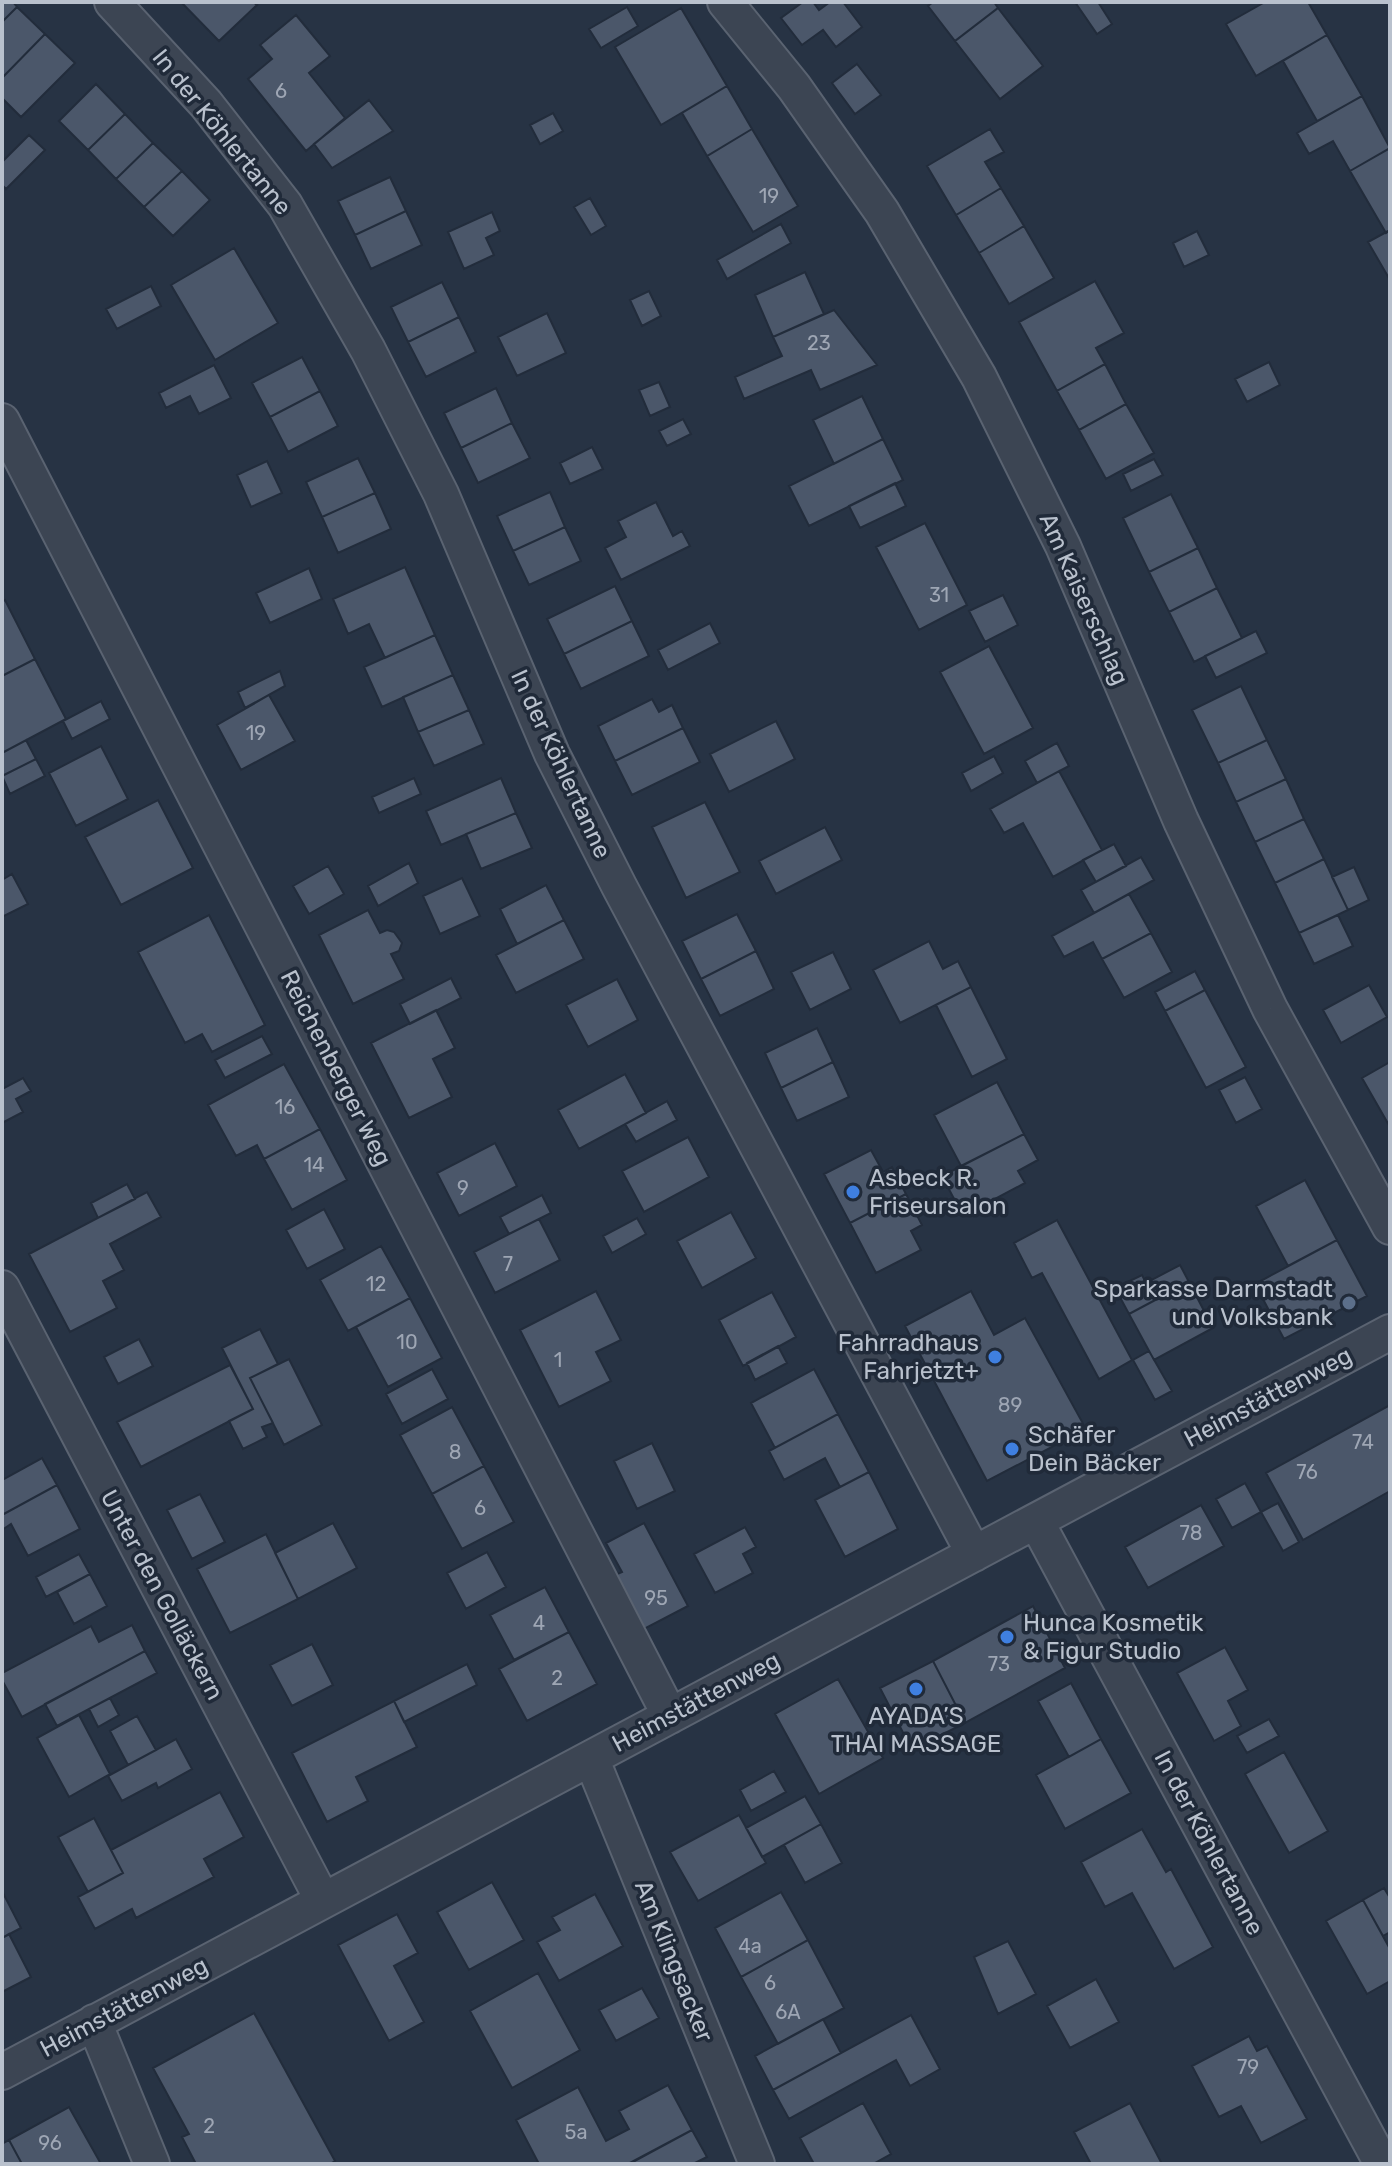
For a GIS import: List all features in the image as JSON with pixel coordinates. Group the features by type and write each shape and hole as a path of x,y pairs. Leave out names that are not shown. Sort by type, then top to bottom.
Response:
{"street":[{"name":"In der Köhlertanne","path":"112,2 206,104 285,205 368,350 441,494 552,754 974,1554"},
{"name":"Am Kaiserschlag","path":"725,2 794,87 882,212 979,377 1063,546 1181,821 1270,1009 1390,1227"},
{"name":"Reichenberger Weg","path":"2,421 670,1716"},
{"name":"Unter den Golläckern","path":"2,1288 323,1901"},
{"name":"Heimstättenweg","path":"2,2072 1390,1332"},
{"name":"In der Köhlertanne","path":"1036,1521 1382,2164"},
{"name":"Am Klingsacker","path":"591,1758 757,2164"},
{"path":"94,2022 152,2164"}],"building":[{"path":"2,2 13,2 17,7 2,22"},
{"path":"181,2 253,2 257,5 219,41"},
{"path":"803,2 813,2 819,10 830,2 843,2 862,27 836,47 823,30 802,45 781,18"},
{"path":"933,2 994,2 998,8 955,41 928,6"},
{"path":"1075,2 1098,2 1112,24 1097,34"},
{"path":"1265,2 1308,2 1327,35 1256,76 1226,24"},
{"path":"17,7 45,34 2,78 2,22"},
{"path":"627,7 638,26 601,48 589,29"},
{"path":"681,8 727,86 661,125 615,47"},
{"path":"998,8 1043,66 1000,99 955,41"},
{"path":"296,15 330,56 309,73 345,118 306,151 248,79 272,59 260,45"},
{"path":"45,34 75,63 21,117 2,98 2,78"},
{"path":"1327,35 1362,96 1317,121 1283,61"},
{"path":"857,64 881,95 855,114 832,83"},
{"path":"96,84 125,114 88,150 59,121"},
{"path":"727,86 752,129 707,156 682,113"},
{"path":"1362,96 1390,148 1350,171 1333,141 1309,154 1297,133"},
{"path":"369,100 393,131 332,168 314,144"},
{"path":"553,113 563,131 540,144 530,125"},
{"path":"125,114 153,143 116,179 88,150"},
{"path":"752,129 798,206 753,232 707,156"},
{"path":"990,129 1004,152 985,162 1001,188 956,215 927,166"},
{"path":"29,135 45,150 6,189 2,185 2,162"},
{"path":"153,143 182,171 144,207 116,179"},
{"path":"1390,148 1390,230 1386,233 1350,171"},
{"path":"182,171 210,200 173,236 144,207"},
{"path":"390,177 406,211 355,235 338,201"},
{"path":"1001,188 1024,226 979,253 956,215"},
{"path":"590,198 606,226 591,235 574,207"},
{"path":"406,211 422,245 371,269 355,235"},
{"path":"492,212 500,231 486,238 494,255 464,269 448,232"},
{"path":"781,224 791,243 727,279 717,260"},
{"path":"1024,226 1054,278 1009,304 979,253"},
{"path":"1390,230 1390,280 1368,242"},
{"path":"1197,231 1209,255 1184,267 1173,243"},
{"path":"234,248 278,323 215,360 171,285"},
{"path":"805,272 824,314 773,337 755,295"},
{"path":"1095,281 1124,333 1096,348 1105,364 1057,391 1019,322"},
{"path":"442,282 459,317 408,342 391,307"},
{"path":"151,286 161,306 117,329 106,309"},
{"path":"649,291 661,316 642,326 630,300"},
{"path":"834,310 877,365 820,390 811,370 744,399 735,377 782,356 773,337"},
{"path":"547,313 566,353 517,376 498,337"},
{"path":"459,317 476,352 426,377 408,342"},
{"path":"302,357 320,391 270,417 252,383"},
{"path":"1269,362 1280,385 1247,402 1235,379"},
{"path":"1105,364 1126,404 1079,430 1057,391"},
{"path":"214,365 231,398 199,414 190,396 166,408 159,393"},
{"path":"659,382 670,407 650,416 639,390"},
{"path":"496,388 512,423 461,448 444,413"},
{"path":"320,391 338,426 288,452 270,417"},
{"path":"862,396 883,439 834,464 813,420"},
{"path":"1126,404 1154,453 1106,479 1079,430"},
{"path":"683,419 691,434 667,446 659,431"},
{"path":"512,423 530,458 478,483 461,448"},
{"path":"883,439 903,480 809,526 789,486"},
{"path":"592,447 603,469 570,484 560,463"},
{"path":"358,458 375,493 322,517 306,482"},
{"path":"1154,459 1163,475 1131,491 1123,474"},
{"path":"267,461 282,493 251,507 237,475"},
{"path":"895,483 906,506 860,528 849,506"},
{"path":"550,492 565,527 513,551 497,516"},
{"path":"375,493 391,529 338,553 322,517"},
{"path":"1171,494 1198,548 1149,572 1123,518"},
{"path":"656,502 673,536 682,531 690,546 621,580 605,548 626,537 618,521"},
{"path":"925,523 967,605 919,630 876,547"},
{"path":"565,527 581,561 529,585 513,551"},
{"path":"1198,548 1217,588 1169,612 1149,572"},
{"path":"405,567 435,635 385,658 369,624 348,634 333,599"},
{"path":"309,568 322,599 270,623 256,593"},
{"path":"615,586 632,621 564,654 547,619"},
{"path":"1217,588 1242,638 1194,662 1169,612"},
{"path":"1003,595 1018,625 985,642 969,611"},
{"path":"5,600 35,659 2,676 2,601"},
{"path":"632,621 649,656 581,689 564,654"},
{"path":"710,623 720,643 668,670 658,650"},
{"path":"1256,631 1267,653 1216,678 1205,656"},
{"path":"435,635 453,675 382,707 364,667"},
{"path":"989,646 1033,728 984,754 940,672"},
{"path":"35,659 66,719 2,753 2,676"},
{"path":"280,671 285,686 245,708 238,692"},
{"path":"453,675 469,710 418,732 403,697"},
{"path":"1241,686 1267,740 1218,763 1192,710"},
{"path":"269,695 295,741 241,770 217,725"},
{"path":"652,699 659,712 672,705 683,728 615,761 598,726"},
{"path":"101,701 110,719 72,739 63,721"},
{"path":"469,710 484,744 434,766 418,732"},
{"path":"776,721 795,759 729,792 710,754"},
{"path":"683,728 700,762 632,795 615,761"},
{"path":"26,740 36,759 2,776 2,753"},
{"path":"1267,740 1286,779 1236,802 1218,763"},
{"path":"1057,743 1069,766 1037,783 1025,761"},
{"path":"101,746 128,799 76,826 49,773"},
{"path":"994,756 1003,773 971,791 962,773"},
{"path":"36,759 45,776 10,794 2,776"},
{"path":"1059,771 1102,850 1053,877 1023,823 1004,833 990,809"},
{"path":"414,778 421,794 379,813 372,797"},
{"path":"501,778 516,813 441,845 426,811"},
{"path":"1286,779 1304,819 1255,842 1236,802"},
{"path":"158,800 193,868 121,905 85,837"},
{"path":"705,802 740,872 686,898 652,827"},
{"path":"516,813 532,848 481,869 466,834"},
{"path":"1304,819 1324,859 1275,883 1255,842"},
{"path":"825,827 842,860 776,894 759,861"},
{"path":"1114,844 1126,866 1096,882 1083,860"},
{"path":"1141,857 1154,880 1094,913 1081,890"},
{"path":"1324,859 1348,910 1299,933 1275,883"},
{"path":"409,863 418,883 378,906 368,886"},
{"path":"328,866 344,894 309,914 293,886"},
{"path":"1354,867 1369,900 1348,910 1332,877"},
{"path":"12,874 28,904 2,917 2,880"},
{"path":"462,878 480,916 440,934 423,896"},
{"path":"546,885 564,920 517,944 500,909"},
{"path":"1129,894 1151,933 1102,959 1093,942 1064,957 1052,936"},
{"path":"368,910 380,933 387,930 394,932 402,943 399,951 391,954 404,979 353,1004 319,935"},
{"path":"737,914 756,951 701,979 682,941"},
{"path":"209,915 265,1025 212,1052 202,1034 185,1043 138,952"},
{"path":"1338,915 1353,946 1314,964 1299,933"},
{"path":"564,920 584,959 516,993 496,955"},
{"path":"1151,933 1172,972 1124,998 1102,959"},
{"path":"929,941 943,969 958,961 971,987 900,1023 873,970"},
{"path":"756,951 774,989 720,1016 701,979"},
{"path":"833,952 851,989 810,1010 791,972"},
{"path":"1195,971 1205,990 1165,1011 1155,992"},
{"path":"451,978 461,998 410,1024 400,1004"},
{"path":"617,979 638,1020 588,1047 566,1005"},
{"path":"1369,985 1387,1017 1341,1043 1323,1010"},
{"path":"971,987 1007,1059 972,1077 936,1005"},
{"path":"1205,990 1246,1067 1206,1088 1165,1011"},
{"path":"436,1010 455,1048 433,1059 452,1097 409,1118 371,1043"},
{"path":"817,1028 833,1062 781,1088 765,1053"},
{"path":"262,1036 272,1054 225,1078 215,1060"},
{"path":"833,1062 849,1097 797,1121 781,1088"},
{"path":"1390,1062 1390,1127 1362,1078"},
{"path":"284,1064 320,1129 264,1159 257,1145 236,1156 208,1105"},
{"path":"625,1074 646,1113 579,1149 558,1110"},
{"path":"1245,1077 1262,1109 1236,1123 1219,1090"},
{"path":"23,1078 31,1091 16,1099 23,1112 2,1123 2,1089"},
{"path":"997,1082 1024,1134 961,1166 934,1115"},
{"path":"667,1101 677,1120 636,1142 625,1124"},
{"path":"320,1129 347,1180 292,1210 264,1159"},
{"path":"1024,1134 1038,1160 1018,1171 1025,1183 963,1216 942,1176"},
{"path":"688,1137 709,1177 644,1212 622,1171"},
{"path":"495,1143 517,1186 459,1216 437,1173"},
{"path":"871,1150 883,1172 892,1167 906,1194 850,1223 824,1174"},
{"path":"1305,1180 1337,1240 1288,1266 1256,1206"},
{"path":"127,1184 135,1199 98,1218 91,1203"},
{"path":"147,1192 161,1217 110,1244 124,1270 103,1281 117,1308 70,1332 29,1254"},
{"path":"906,1194 922,1225 911,1231 921,1250 876,1273 850,1223"},
{"path":"542,1195 551,1213 509,1234 500,1217"},
{"path":"324,1209 345,1249 307,1269 286,1230"},
{"path":"731,1212 756,1258 702,1288 677,1241"},
{"path":"637,1218 646,1234 612,1253 603,1236"},
{"path":"539,1219 560,1260 495,1293 474,1252"},
{"path":"1057,1220 1132,1360 1099,1379 1042,1273 1032,1278 1014,1243"},
{"path":"1337,1240 1367,1296 1284,1339 1255,1284"},
{"path":"381,1246 410,1298 348,1331 320,1280"},
{"path":"1180,1265 1189,1282 1129,1314 1115,1288 1142,1275 1146,1283"},
{"path":"1189,1282 1213,1328 1154,1360 1129,1314"},
{"path":"596,1291 621,1340 596,1352 611,1381 559,1407 520,1330"},
{"path":"971,1291 994,1335 1025,1318 1086,1429 987,1481 905,1326"},
{"path":"772,1292 796,1337 743,1366 719,1320"},
{"path":"410,1298 442,1358 388,1387 356,1327"},
{"path":"260,1329 278,1364 250,1378 273,1423 262,1427 267,1437 243,1449 229,1421 253,1409 222,1348"},
{"path":"139,1339 153,1366 118,1384 104,1357"},
{"path":"778,1346 787,1363 755,1380 747,1363"},
{"path":"1149,1351 1172,1391 1155,1400 1133,1360"},
{"path":"289,1359 322,1425 284,1445 250,1378"},
{"path":"230,1365 253,1409 141,1467 117,1422"},
{"path":"432,1369 448,1399 402,1424 386,1394"},
{"path":"814,1369 838,1414 775,1448 751,1403"},
{"path":"1390,1405 1390,1491 1303,1540 1266,1473"},
{"path":"452,1407 484,1466 432,1494 400,1435"},
{"path":"838,1414 869,1472 840,1487 825,1458 784,1480 769,1451"},
{"path":"652,1443 675,1491 637,1509 614,1461"},
{"path":"42,1458 57,1485 2,1515 2,1480"},
{"path":"484,1466 514,1522 462,1549 432,1494"},
{"path":"869,1472 898,1529 845,1557 815,1500"},
{"path":"1245,1483 1261,1512 1232,1528 1216,1499"},
{"path":"57,1485 80,1529 28,1556 11,1524 2,1530 2,1515"},
{"path":"200,1494 225,1542 192,1559 167,1510"},
{"path":"1278,1503 1299,1542 1283,1551 1261,1512"},
{"path":"1201,1505 1224,1546 1148,1588 1125,1547"},
{"path":"333,1523 357,1568 298,1599 275,1553"},
{"path":"644,1523 688,1606 644,1629 615,1575 622,1572 606,1543"},
{"path":"745,1527 756,1547 743,1554 753,1573 715,1593 694,1554"},
{"path":"266,1534 298,1599 230,1633 197,1569"},
{"path":"487,1552 506,1587 466,1609 447,1573"},
{"path":"79,1554 90,1574 46,1597 36,1577"},
{"path":"90,1574 107,1606 74,1624 57,1592"},
{"path":"545,1587 569,1632 514,1660 490,1615"},
{"path":"1033,1606 1065,1668 965,1723 933,1661"},
{"path":"132,1625 145,1651 22,1717 2,1680 2,1673 91,1626 99,1642"},
{"path":"569,1632 597,1684 527,1721 499,1669"},
{"path":"312,1644 333,1685 292,1706 270,1665"},
{"path":"1225,1647 1248,1690 1228,1701 1241,1726 1214,1741 1177,1673"},
{"path":"145,1651 157,1673 57,1726 45,1704"},
{"path":"933,1661 965,1723 912,1750 880,1688"},
{"path":"467,1664 477,1685 404,1722 394,1701"},
{"path":"838,1679 883,1758 819,1794 775,1714"},
{"path":"1071,1683 1101,1739 1069,1757 1038,1701"},
{"path":"110,1698 119,1715 98,1727 89,1709"},
{"path":"394,1701 417,1747 356,1777 368,1801 327,1822 292,1753"},
{"path":"79,1715 110,1774 69,1797 37,1738"},
{"path":"137,1716 156,1750 128,1765 110,1731"},
{"path":"1269,1719 1279,1736 1247,1753 1237,1736"},
{"path":"176,1739 192,1769 158,1788 156,1783 122,1801 108,1776"},
{"path":"1101,1739 1131,1793 1065,1829 1036,1775"},
{"path":"1284,1752 1328,1831 1289,1853 1245,1774"},
{"path":"774,1771 786,1792 751,1811 740,1790"},
{"path":"220,1792 244,1837 204,1859 214,1877 136,1918 132,1909 95,1929 78,1897 123,1873 111,1850"},
{"path":"805,1796 821,1824 762,1857 746,1828"},
{"path":"739,1815 766,1863 698,1901 670,1852"},
{"path":"94,1818 123,1873 88,1892 58,1837"},
{"path":"821,1824 842,1863 805,1883 784,1845"},
{"path":"1142,1829 1166,1872 1171,1869 1213,1947 1174,1969 1132,1893 1105,1907 1081,1862"},
{"path":"492,1882 524,1940 469,1970 437,1912"},
{"path":"1384,1888 1390,1898 1390,1932 1383,1936 1363,1900"},
{"path":"2,1891 21,1928 2,1938"},
{"path":"781,1892 808,1940 741,1977 715,1928"},
{"path":"595,1894 623,1946 559,1981 537,1942 560,1930 552,1917"},
{"path":"1363,1900 1390,1949 1390,1981 1367,1994 1326,1921"},
{"path":"397,1914 418,1953 394,1966 424,2022 389,2041 338,1945"},
{"path":"9,1934 31,1977 2,1992 2,1938"},
{"path":"808,1940 844,2008 778,2044 741,1977"},
{"path":"1008,1941 1036,1994 998,2014 974,1957"},
{"path":"538,1973 580,2050 512,2088 470,2011"},
{"path":"1096,1979 1119,2022 1070,2048 1047,2006"},
{"path":"642,1988 659,2018 616,2041 599,2010"},
{"path":"254,2013 335,2161 330,2164 196,2164 182,2137 189,2134 153,2068"},
{"path":"911,2015 940,2069 910,2086 896,2060 789,2119 773,2090"},
{"path":"823,2019 841,2053 773,2090 755,2056"},
{"path":"1249,2036 1257,2051 1267,2046 1307,2119 1261,2143 1241,2106 1219,2117 1192,2066"},
{"path":"668,2085 692,2130 628,2164 539,2164 516,2120 578,2087 606,2141 629,2129 619,2111"},
{"path":"863,2103 891,2154 873,2164 814,2164 800,2138"},
{"path":"1130,2103 1162,2164 1091,2164 1074,2132"},
{"path":"69,2107 101,2164 22,2164 9,2140"},
{"path":"692,2130 707,2157 693,2164 629,2164"},
{"path":"9,2140 22,2164 2,2164 2,2144"}],"place":[{"name":"Asbeck R. Friseursalon","path":"853,1192"},
{"name":"Sparkasse Darmstadt und Volksbank","path":"1349,1303"},
{"name":"Fahrradhaus Fahrjetzt+","path":"995,1357"},
{"name":"Schäfer Dein Bäcker","path":"1012,1449"},
{"name":"Hunca Kosmetik & Figur Studio","path":"1007,1637"},
{"name":"AYADA’S THAI MASSAGE","path":"916,1689"}]}
